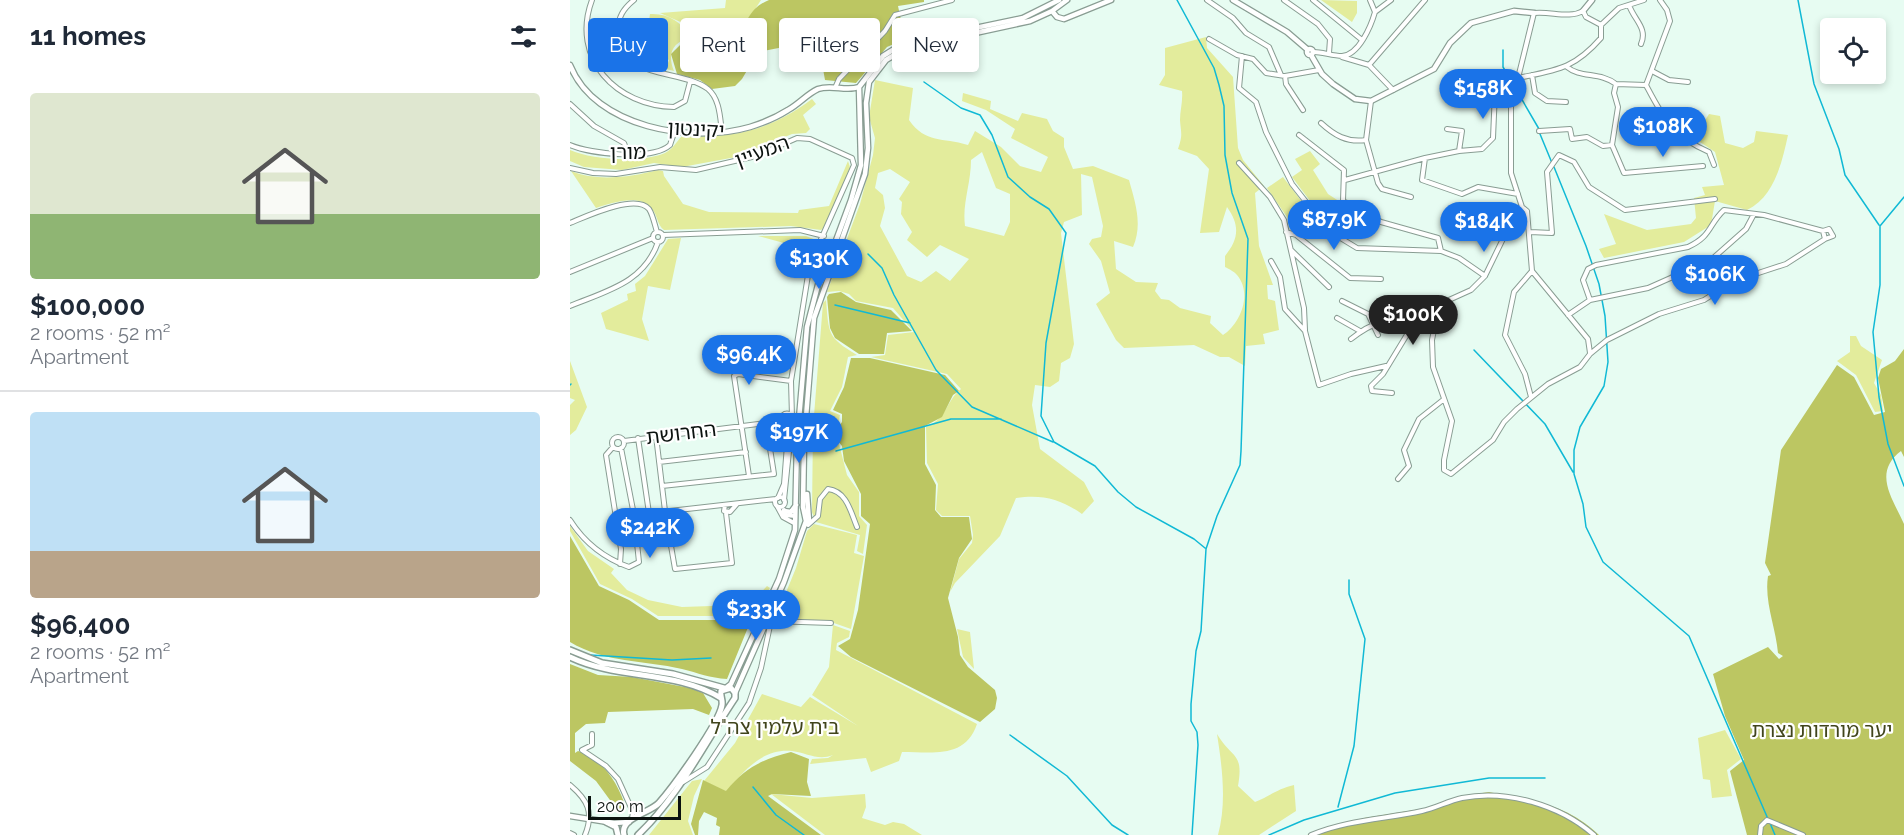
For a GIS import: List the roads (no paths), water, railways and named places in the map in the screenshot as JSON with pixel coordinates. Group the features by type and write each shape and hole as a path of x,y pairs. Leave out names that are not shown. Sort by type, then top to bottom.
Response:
{"main road":[{"path":"570,650 602,663 673,674 726,688 735,693 733,700 681,783 638,835"},
{"path":"570,657 601,669 680,682 727,702 733,700"},
{"path":"609,822 622,833 631,821 658,804 698,749 722,707 721,698 726,688"},
{"path":"641,814 648,819 646,827"}],"street":[{"path":"592,0 585,20 586,45 596,70 610,86 638,100 674,107 685,101 690,82"},
{"path":"634,0 623,11 618,22 618,37 627,56 647,69 705,87 715,98 722,132"},
{"path":"868,93 858,94 836,88 839,79 885,31 895,15 952,0"},
{"path":"784,512 792,420 791,381 807,278 823,267 845,218 859,172 862,147 858,94 860,86 883,56 904,43 1015,20 1051,9 1059,0"},
{"path":"735,693 782,587 806,525 804,461 813,328 818,303 830,276 865,174 868,93 874,75 886,60 902,50 1016,25 1067,0"},
{"path":"1051,9 1057,17 1064,19 1111,0"},
{"path":"1207,0 1233,18 1246,33 1269,47 1286,84 1303,110"},
{"path":"1233,0 1287,32 1311,52 1319,70 1347,94 1371,101 1434,69 1450,42 1471,23 1514,11 1534,13 1547,11 1575,16 1583,11 1592,0"},
{"path":"1284,0 1318,24 1330,39 1329,53"},
{"path":"1313,0 1362,40"},
{"path":"1370,0 1375,12"},
{"path":"1342,56 1352,53 1362,40 1375,12 1391,0"},
{"path":"1369,65 1418,3 1425,0"},
{"path":"1518,78 1567,67 1581,60 1601,38 1601,25 1619,8 1644,0"},
{"path":"1646,85 1670,21 1667,10 1659,0"},
{"path":"1629,4 1633,15 1642,26 1644,36 1641,44"},
{"path":"1583,11 1586,17 1601,25"},
{"path":"1534,13 1518,78 1511,90 1511,173 1522,207 1527,212 1532,271 1588,339 1590,354"},
{"path":"1209,39 1242,56 1253,59 1266,73 1283,76 1319,70"},
{"path":"1311,52 1329,53 1369,65 1393,90"},
{"path":"1242,56 1239,88 1256,102 1266,132 1292,184 1329,231 1357,248 1441,251 1459,258 1485,276"},
{"name":"יקינטון","path":"570,65 585,90 604,108 634,121 675,130 722,132 765,121 788,110 817,90 860,86"},
{"path":"1567,67 1572,71 1595,74 1616,84 1646,85"},
{"path":"1652,71 1669,80 1688,82"},
{"path":"1532,75 1535,93 1547,101 1566,102"},
{"path":"1616,84 1614,93 1618,107 1612,145 1624,173 1703,166"},
{"path":"1646,85 1666,123 1690,144 1709,152 1714,165"},
{"path":"860,86 866,86 868,93"},
{"path":"1345,180 1374,174 1444,152 1482,149 1491,142 1494,127 1493,94 1497,89 1511,90"},
{"path":"1371,101 1366,140 1374,174 1382,189 1411,197"},
{"path":"570,104 594,126 624,143 628,153"},
{"path":"1320,123 1331,133 1346,140 1366,140"},
{"path":"1447,129 1462,131 1459,151"},
{"path":"1539,131 1570,129 1572,139 1587,137 1604,146 1612,145"},
{"name":"מורן","path":"570,145 593,152 628,153 662,150 672,142 675,130"},
{"path":"1299,135 1342,168 1345,180 1342,201 1381,222 1437,238 1441,251"},
{"name":"המעיין","path":"570,168 593,173 616,174 660,167 696,170 756,156 792,139 810,139 852,158 854,165 810,264 815,273"},
{"path":"1530,232 1552,232 1547,172 1559,155 1574,162 1588,187 1624,210 1715,199"},
{"path":"1425,159 1422,180 1450,191 1462,194 1478,187 1518,194"},
{"path":"1239,163 1270,197 1284,220 1304,308 1305,331 1319,386 1351,374 1387,366"},
{"path":"570,223 618,205 643,206 649,210 657,232 663,235 800,230 824,236"},
{"path":"1392,393 1372,391 1371,386 1412,328 1429,309 1471,290 1485,276 1513,218 1522,207"},
{"path":"1467,211 1475,208 1513,218"},
{"path":"1439,304 1432,340 1434,367 1443,400 1452,421 1444,460 1444,470 1451,474 1456,473 1493,440 1504,422 1531,397 1548,384 1580,367 1590,354 1617,334 1659,314 1704,300 1736,280 1786,264 1825,239 1830,239 1833,233 1829,229 1823,231 1754,214 1724,210 1716,218 1711,231 1688,247 1596,265 1584,275 1584,285 1590,300"},
{"path":"1568,315 1590,300 1648,288 1711,260 1746,229 1754,214"},
{"path":"1823,231 1825,239"},
{"path":"570,272 653,238 657,232"},
{"path":"1286,232 1296,235 1350,278 1381,279"},
{"path":"570,306 636,277 648,263 658,242 662,241 663,235"},
{"path":"653,238 658,242"},
{"path":"1289,249 1329,287"},
{"name":"המעיין","path":"817,264 818,250"},
{"path":"1271,261 1280,276 1285,309 1305,331"},
{"path":"810,264 823,267 830,276"},
{"path":"1531,397 1525,374 1505,335 1514,292 1532,271"},
{"path":"815,273 822,279 830,276"},
{"path":"726,688 731,684 779,579 796,516 798,433 807,327 815,273"},
{"path":"1342,301 1368,314 1378,335"},
{"path":"1337,318 1360,332"},
{"path":"1351,339 1372,323 1395,321 1412,328"},
{"path":"749,476 734,376 738,374 791,381"},
{"path":"776,505 784,484 788,432 784,420 790,400"},
{"path":"1398,479 1409,466 1404,450 1419,419 1443,400"},
{"path":"784,420 792,420"},
{"name":"החרושת","path":"613,447 612,442 615,437 624,441 792,420"},
{"path":"662,486 774,474 766,423"},
{"path":"656,436 673,566 680,570 732,563 726,513 723,509 725,505"},
{"path":"638,438 649,513"},
{"path":"570,520 586,541 620,564 629,567 639,562 634,515 621,448 624,441"},
{"path":"620,564 621,549 606,455 613,447 621,448"},
{"path":"659,462 746,452"},
{"path":"766,501 776,505 783,517 801,527 816,517 822,494 833,490 846,501 856,527"},
{"path":"634,515 777,498 784,502"},
{"path":"776,505 784,502"},
{"path":"784,512 793,511 797,502"},
{"path":"726,513 737,504"},
{"path":"784,512 796,516 816,517"},
{"path":"681,783 704,771 749,703 764,654 769,626 773,619 831,623"},
{"path":"759,636 764,654"},
{"path":"570,816 609,822 631,821 631,807 615,775 600,760 582,750 592,745 592,734"},
{"path":"571,787 588,805 590,819 585,835"},
{"path":"1311,835 1350,823 1424,811 1461,798 1485,795 1517,799 1552,809 1577,821 1594,835"},
{"path":"631,807 641,814"},
{"path":"1760,835 1764,822 1770,820 1803,835"},
{"path":"570,833 574,835"}],"waterway":[{"path":"1177,0 1214,68 1224,106 1225,155 1232,193 1248,239 1240,465 1217,516 1206,549 1201,631 1196,651 1191,704 1191,721 1197,732 1198,745 1192,835"},
{"path":"1798,0 1814,84 1839,149 1845,175 1879,225"},
{"path":"1503,50 1503,67 1539,129"},
{"path":"924,82 961,108 980,115 992,135 1008,177 1030,197 1049,209 1066,233 1046,343 1041,416 1054,442 1095,466 1118,492 1136,507 1194,539 1205,548"},
{"path":"1540,134 1552,163"},
{"path":"1554,167 1586,246 1599,284 1605,316 1608,362 1604,386 1580,427 1574,450 1574,474 1583,504 1586,527 1603,562 1689,636 1768,819"},
{"path":"1904,197 1880,226 1880,285 1873,332 1879,397 1888,444 1904,486"},
{"path":"868,254 882,268 894,295 936,370 972,407 1053,442"},
{"path":"835,305 910,323"},
{"path":"1474,350 1545,424 1573,472"},
{"path":"836,451 951,419 1001,419"},
{"path":"1338,807 1354,746 1365,639 1349,594 1349,580"},
{"path":"590,655 672,660 711,658"},
{"path":"1010,735 1067,776 1112,825 1128,835"},
{"path":"1269,835 1304,820 1395,793 1489,778 1545,778"},
{"path":"753,787 776,815 804,835"},
{"path":"1770,823 1775,835"}],"park label":[{"name":"בית עלמין צה\"ל","path":"775,727"},
{"name":"יער מורדות נצרת","path":"1822,730"}]}
